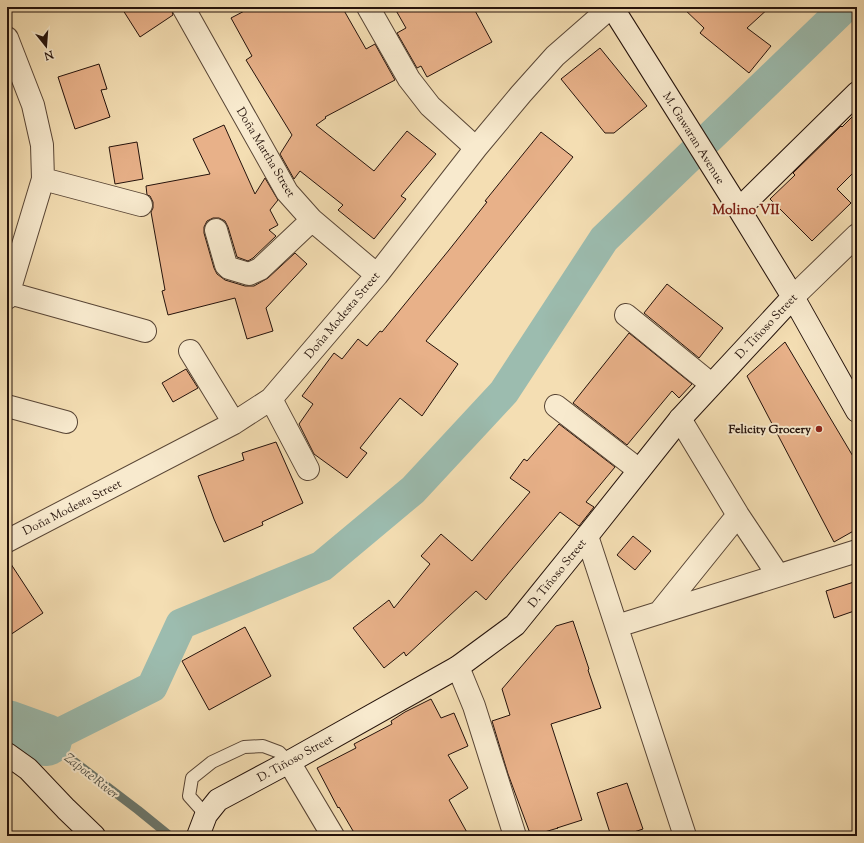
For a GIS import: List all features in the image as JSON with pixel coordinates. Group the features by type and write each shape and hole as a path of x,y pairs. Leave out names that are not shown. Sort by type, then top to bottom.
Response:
{"street":[{"name":"Doña Martha Street","path":"183,7 287,192 312,220 377,275"},
{"path":"368,7 409,79 430,106 476,148"},
{"name":"Doña Modesta Street","path":"7,541 234,423 271,399 377,275 476,148 521,94 555,56 611,7"},
{"name":"M. Gawaran Avenue","path":"611,7 793,297 857,411"},
{"path":"7,38 33,104 42,144 43,179 8,295 145,331"},
{"path":"739,209 857,93"},
{"path":"43,179 142,205"},
{"path":"216,230 226,265 229,268 249,274 260,270 312,220"},
{"name":"D. Tiñoso Street","path":"201,827 218,800 458,667 515,625 680,419 793,297 857,235"},
{"path":"626,315 711,384"},
{"path":"190,351 234,423"},
{"path":"271,399 308,469"},
{"path":"7,406 66,422"},
{"path":"556,406 639,470"},
{"path":"680,419 738,515 778,575"},
{"path":"659,613 738,515"},
{"path":"587,536 685,836"},
{"path":"617,626 857,551"},
{"path":"458,667 474,706 515,836"},
{"path":"7,754 28,769 94,836"},
{"path":"289,762 333,836"}],"lane":[{"path":"201,827 188,796 192,778 212,762 244,747 263,746 279,752 289,762"}],"building":[{"path":"121,7 171,7 173,15 140,37"},
{"path":"252,7 342,7 366,49 375,44 395,80 325,117 326,118 316,125 374,171 407,131 436,154 401,196 406,199 374,239 338,210 343,205 300,171 294,179 280,154 292,135 246,60 252,56 231,18"},
{"path":"394,7 473,7 492,42 427,77 421,66 417,68 397,33 406,28"},
{"path":"682,7 770,7 747,28 771,46 749,73 700,33 704,28"},
{"path":"600,48 647,106 614,133 605,133 561,79"},
{"path":"99,64 107,89 101,90 110,117 75,129 58,77"},
{"path":"857,112 857,169 837,189 851,203 812,241 770,199 795,175 793,173"},
{"path":"224,125 255,194 265,178 278,200 270,210 278,225 269,230 276,236 248,261 237,257 225,221 219,218 213,218 207,221 204,227 204,233 217,274 225,280 245,286 254,286 268,278 295,253 307,264 266,308 273,331 247,339 235,298 168,315 162,291 165,290 151,212 153,202 150,196 147,195 146,186 210,174 193,139"},
{"path":"541,132 573,157 426,341 458,364 422,416 400,398 360,448 367,453 347,478 314,454 299,424 313,404 302,396 334,353 342,359 358,339 367,346 380,331 382,332 449,250 487,202 485,201"},
{"path":"137,142 143,179 115,184 109,147"},
{"path":"667,284 723,328 699,358 644,313"},
{"path":"629,333 692,384 679,398 672,391 627,445 573,403"},
{"path":"785,342 857,463 857,529 834,542 747,376"},
{"path":"186,369 198,388 173,402 162,383"},
{"path":"559,424 615,467 586,502 594,507 579,526 560,512 486,600 476,591 406,656 404,652 384,668 353,628 389,600 394,608 430,564 421,556 441,534 472,561 530,492 510,478 524,459 527,461"},
{"path":"276,442 303,503 262,522 263,525 224,542 198,476 244,460 242,453"},
{"path":"633,536 651,551 635,570 617,555"},
{"path":"7,558 43,613 7,637"},
{"path":"857,581 857,610 834,618 826,591"},
{"path":"573,621 601,708 551,724 582,820 531,836 508,774 492,721 510,715 502,689 556,626"},
{"path":"245,627 271,676 209,710 182,661"},
{"path":"431,699 441,718 454,713 468,746 448,755 468,788 449,800 469,836 356,836 339,807 338,808 317,768 356,748 354,744 392,724 391,721 405,712"},
{"path":"627,783 643,829 622,836 611,836 597,793"}],"waterway":[{"path":"46,740 152,687 181,624 322,566 413,490 504,392 604,239 845,7"},
{"name":"Zapote River","path":"7,726 46,740"},
{"name":"Zapote River","path":"46,740 170,836"}],"place":[{"name":"Felicity Grocery","path":"819,429"}],"district":[{"name":"Molino VII","path":"746,209"}]}
